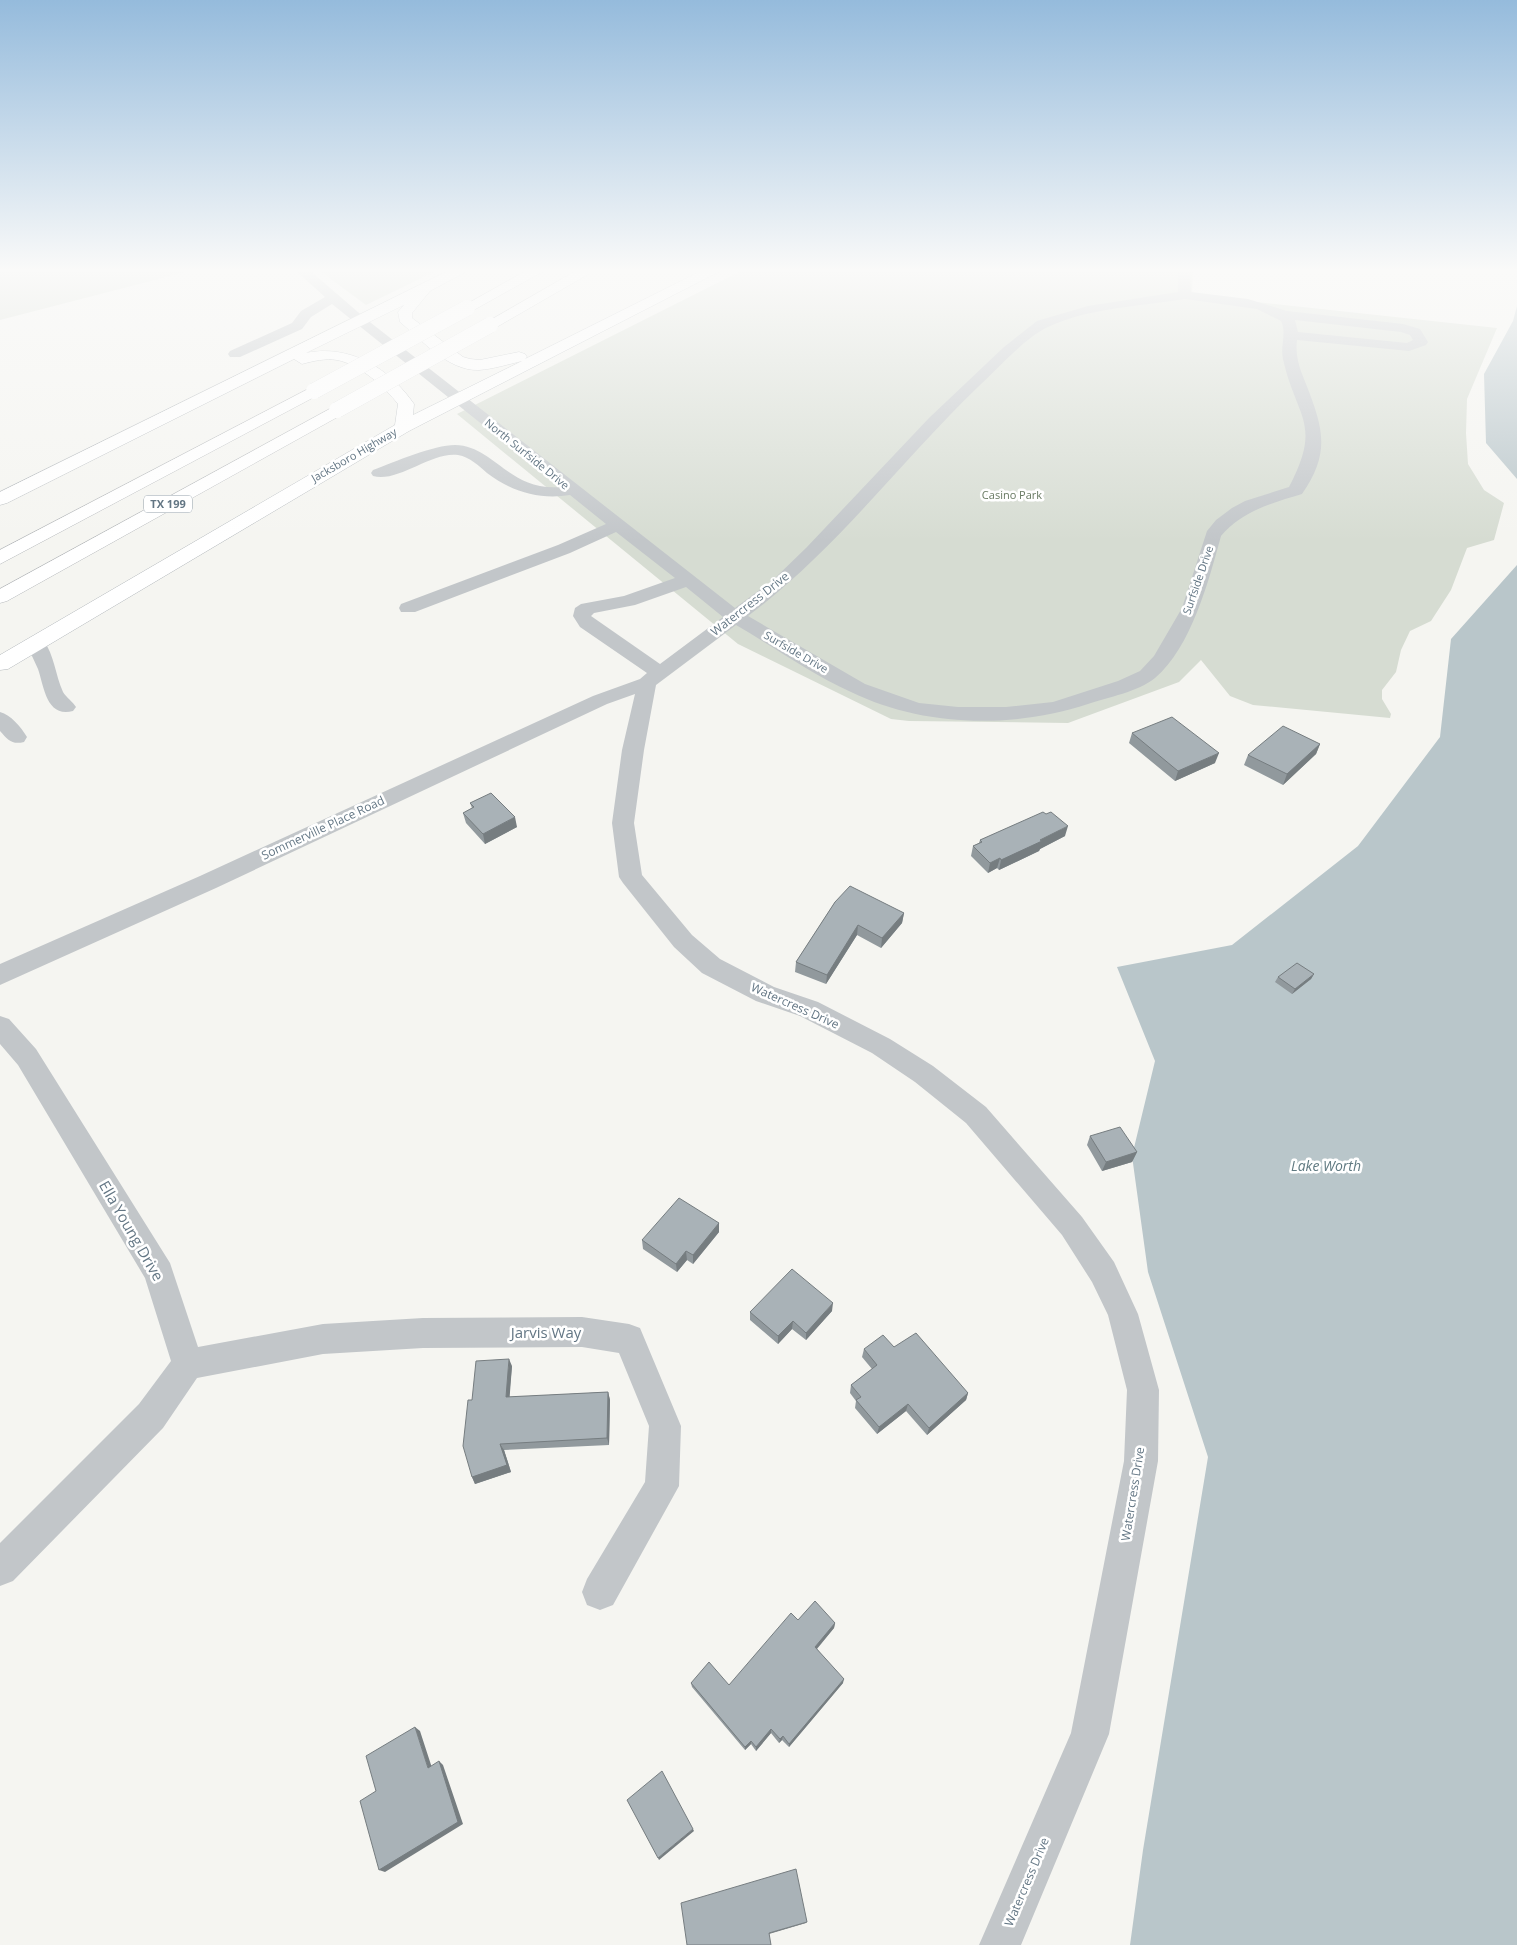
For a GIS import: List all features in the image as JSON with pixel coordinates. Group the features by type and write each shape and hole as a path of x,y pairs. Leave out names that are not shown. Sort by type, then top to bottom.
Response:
{"main road":[{"path":"0,499 285,359"},
{"path":"268,367 305,359"},
{"path":"355,359 399,394 406,404 403,427"},
{"path":"0,558 373,359"},
{"name":"TX 199","path":"0,597 429,359"},
{"path":"455,359 467,364 480,365 508,359"},
{"name":"Jacksboro Highway","path":"0,664 403,427 538,359"}],"street":[{"name":"North Surfside Drive","path":"408,359 549,472 734,616"},
{"name":"Watercress Drive","path":"1000,359 934,421 814,551 778,584 654,678 633,750 624,822 631,877 683,941 711,966 765,994 809,1009 880,1046 924,1074 976,1115 1072,1226 1103,1272 1123,1314 1144,1390 1141,1461 1090,1734 1000,1945"},
{"name":"Surfside Drive","path":"734,616 858,688 916,709 958,713 986,713 1055,708 1124,685 1147,675 1162,659 1191,608 1213,535 1222,524 1251,505 1296,490 1306,473 1315,438 1289,359"},
{"path":"379,474 448,450 468,450 506,438"},
{"path":"468,450 505,479 532,491 551,494 572,490"},
{"path":"514,483 549,472"},
{"path":"408,608 564,549 617,525"},
{"path":"654,678 587,622 582,616 582,612 588,608 648,595 688,580"},
{"path":"36,643 48,670 54,695 66,707"},
{"name":"Sommerville Place Road","path":"0,975 208,882 600,700 654,678"},
{"path":"0,718 17,738"},
{"name":"Ella Young Drive","path":"0,1026 28,1058 159,1273 188,1364"},
{"name":"Jarvis Way","path":"188,1364 333,1338 423,1334 582,1332 628,1339 666,1426 662,1486 600,1592"},
{"path":"0,1568 151,1416 188,1364"}],"green space":[{"name":"Casino Park","path":"567,359 1484,359 1467,399 1466,433 1468,464 1484,490 1504,503 1494,540 1467,548 1451,590 1431,621 1410,631 1401,650 1396,672 1382,690 1382,699 1391,714 1390,718 1253,705 1230,696 1201,660 1179,682 1068,723 909,721 891,719 738,644 457,414"}],"water":[{"path":"1492,359 1517,359 1517,479 1486,443 1484,374"},
{"name":"Lake Worth","path":"1517,565 1517,1945 1130,1945 1143,1850 1208,1457 1148,1272 1132,1156 1155,1061 1117,967 1232,945 1358,846 1440,737 1451,639"}],"building":[{"path":"1172,717 1219,753 1178,771 1132,733"},
{"path":"1283,726 1320,744 1287,774 1248,755"},
{"path":"491,793 515,817 483,834 463,813 474,807 470,803"},
{"path":"1043,812 1046,814 1051,812 1068,826 1040,840 1042,841 1001,860 1000,858 990,863 973,846 982,842 980,840"},
{"path":"850,886 904,913 882,938 858,925 827,975 796,962 835,902"},
{"path":"1297,963 1314,974 1295,989 1278,977"},
{"path":"1120,1127 1137,1152 1106,1162 1090,1136"},
{"path":"679,1198 719,1223 693,1255 686,1251 676,1264 642,1240"},
{"path":"792,1269 833,1303 806,1333 793,1321 778,1336 750,1312"},
{"path":"916,1333 968,1393 929,1428 908,1404 879,1427 856,1400 861,1397 851,1385 877,1365 864,1349 883,1335 894,1347"},
{"path":"509,1359 506,1397 608,1392 607,1438 500,1444 507,1465 472,1477 463,1446 468,1400 472,1400 476,1361"},
{"path":"815,1601 835,1623 815,1647 844,1679 789,1744 783,1736 780,1739 771,1729 756,1747 751,1741 745,1747 691,1683 709,1662 729,1685 791,1613 798,1620"},
{"path":"415,1727 428,1768 439,1761 458,1822 379,1870 360,1801 376,1791 366,1756"},
{"path":"662,1771 693,1829 658,1858 627,1800"},
{"path":"796,1869 807,1922 769,1933 771,1945 687,1945 681,1903"}]}
